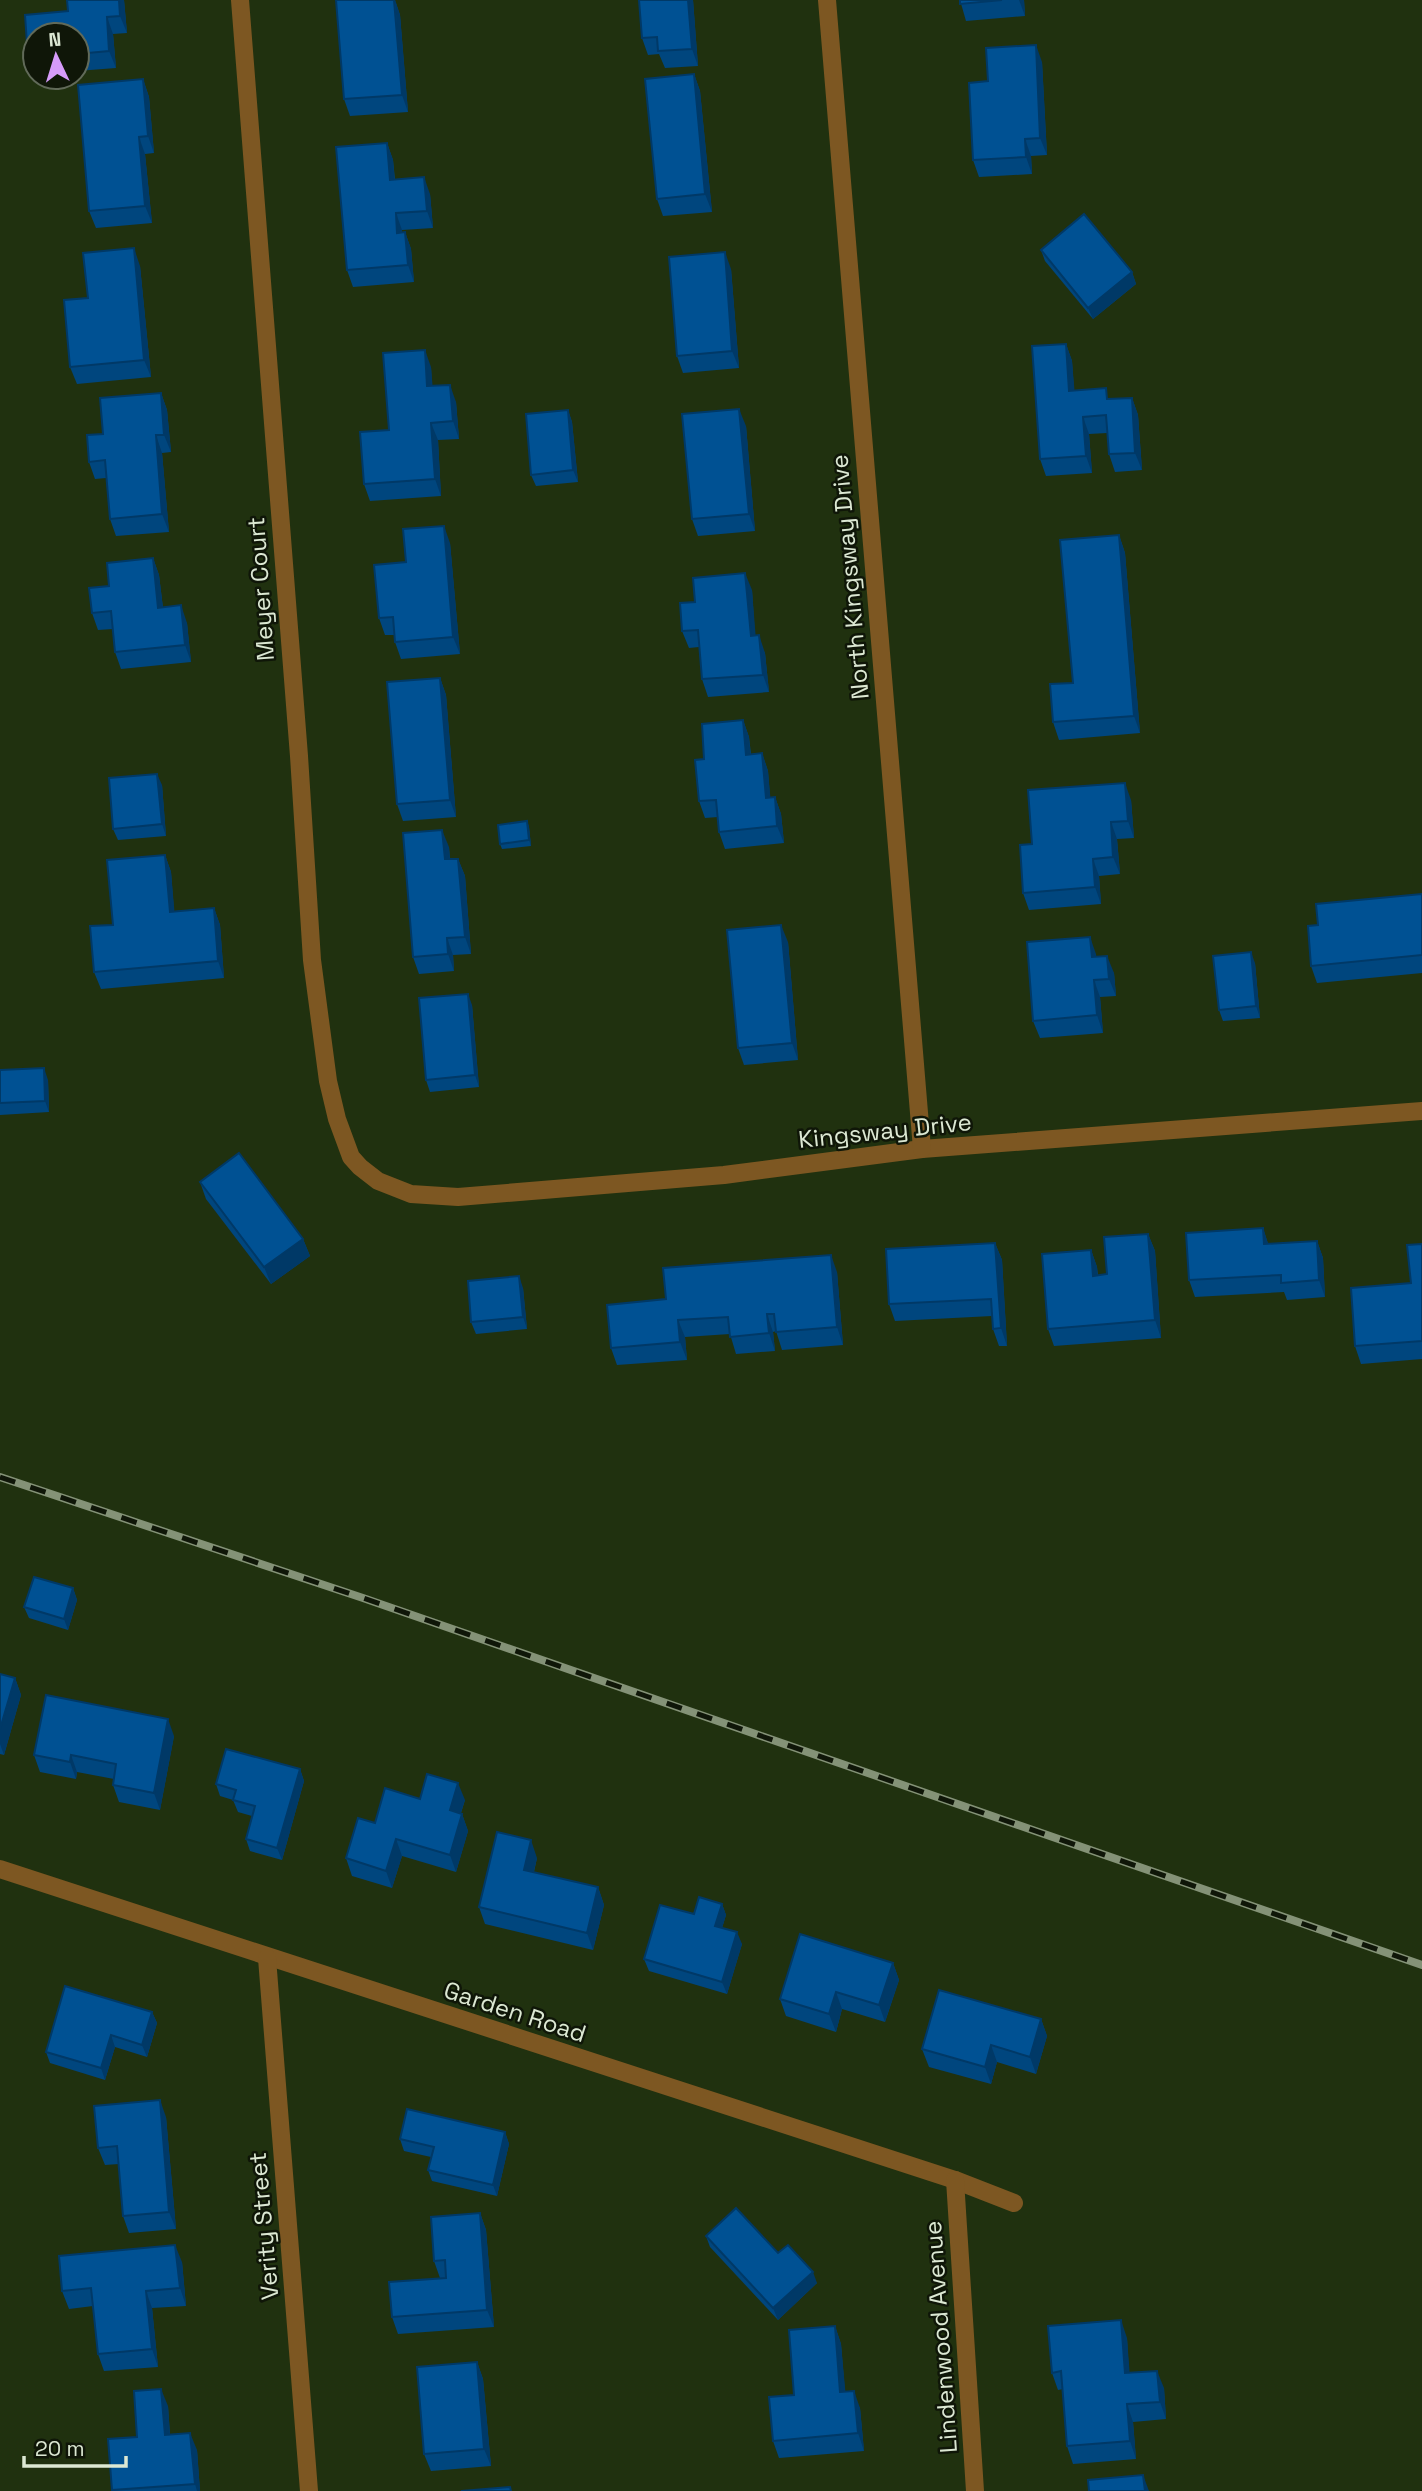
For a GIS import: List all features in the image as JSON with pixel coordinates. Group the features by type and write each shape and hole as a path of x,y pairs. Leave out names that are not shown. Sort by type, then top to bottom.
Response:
{"street":[{"name":"Meyer Court","path":"240,0 312,960 328,1081 337,1119 351,1157 360,1167"},
{"name":"North Kingsway Drive","path":"827,0 922,1149"},
{"name":"Kingsway Drive","path":"360,1167 379,1181 411,1194 458,1196 724,1175 922,1149 1422,1111"},
{"name":"Garden Road","path":"0,1869 956,2180 1014,2203"},
{"name":"Verity Street","path":"267,1958 309,2491"},
{"name":"Lindenwood Avenue","path":"956,2180 975,2491"}],"building":[{"path":"67,0 119,0 120,16 107,17 109,51 91,53 91,21 25,21 25,15 68,11"},
{"path":"336,0 394,0 402,95 344,99"},
{"path":"639,0 688,0 692,49 658,51 657,37 642,38"},
{"path":"960,0 1002,0 960,4"},
{"path":"1036,45 1040,138 1025,139 1026,157 973,160 969,83 988,81 986,48"},
{"path":"694,74 705,194 657,199 645,79"},
{"path":"143,79 148,136 139,137 145,206 89,211 79,91 91,91 91,84"},
{"path":"387,143 390,180 424,177 427,211 396,213 397,233 405,232 408,265 347,270 336,147"},
{"path":"1084,214 1132,272 1088,308 1041,250"},
{"path":"134,248 144,360 70,367 64,300 88,298 83,253"},
{"path":"725,252 732,351 677,356 669,257"},
{"path":"1066,344 1069,391 1106,388 1107,399 1132,398 1135,453 1109,454 1106,415 1083,417 1086,456 1040,459 1032,346"},
{"path":"425,350 427,386 450,385 453,421 431,423 435,479 364,484 360,432 389,430 383,353"},
{"path":"161,393 164,435 156,435 162,514 110,519 105,460 89,462 87,435 103,434 100,398"},
{"path":"739,409 749,514 692,519 682,414"},
{"path":"568,410 573,470 531,475 526,414"},
{"path":"444,526 453,637 395,642 393,617 379,618 374,565 406,562 403,529"},
{"path":"1119,535 1134,716 1053,722 1050,684 1073,683 1060,540"},
{"path":"153,558 158,608 181,605 185,645 115,652 111,611 92,613 89,588 109,586 107,563"},
{"path":"745,573 751,636 759,635 763,675 702,679 698,630 682,631 680,603 695,602 693,578"},
{"path":"440,678 450,800 397,804 387,682"},
{"path":"743,720 746,755 762,753 766,798 775,797 777,826 719,832 716,800 699,801 695,760 704,759 702,724"},
{"path":"157,774 162,824 113,829 109,778"},
{"path":"1125,783 1128,821 1111,822 1113,857 1093,859 1095,887 1023,893 1020,845 1032,844 1028,790"},
{"path":"527,821 529,840 500,844 498,825"},
{"path":"442,830 445,859 458,859 465,937 447,938 448,954 413,957 403,833"},
{"path":"165,855 170,912 214,908 218,961 94,972 90,926 113,925 107,860"},
{"path":"1422,894 1422,955 1311,966 1308,926 1318,925 1316,904"},
{"path":"781,925 792,1043 738,1048 727,930"},
{"path":"1090,937 1092,957 1107,956 1109,979 1094,980 1097,1015 1033,1021 1027,942"},
{"path":"1251,952 1256,1006 1219,1010 1213,956"},
{"path":"468,994 475,1075 426,1080 419,998"},
{"path":"44,1068 45,1101 0,1103 0,1070"},
{"path":"239,1153 303,1239 264,1267 200,1182"},
{"path":"1263,1228 1264,1244 1317,1241 1319,1280 1281,1283 1281,1275 1189,1280 1186,1233"},
{"path":"1148,1234 1155,1320 1048,1329 1042,1254 1091,1250 1093,1276 1107,1274 1104,1237"},
{"path":"995,1243 1001,1328 993,1329 991,1299 889,1304 886,1249"},
{"path":"1422,1244 1422,1341 1355,1346 1351,1288 1411,1283 1407,1245"},
{"path":"831,1255 837,1327 776,1332 774,1314 767,1314 769,1333 730,1337 728,1317 678,1320 680,1342 611,1348 607,1305 666,1299 663,1268"},
{"path":"519,1276 523,1317 471,1322 468,1281"},
{"path":"34,1577 73,1588 64,1619 24,1607"},
{"path":"0,1674 15,1678 0,1729"},
{"path":"46,1695 168,1719 154,1793 113,1785 116,1764 71,1755 70,1762 34,1755"},
{"path":"226,1749 300,1769 277,1848 246,1839 255,1806 233,1800 236,1790 216,1784"},
{"path":"427,1774 458,1783 450,1810 462,1814 450,1855 396,1839 386,1871 346,1858 358,1818 375,1823 385,1788 420,1799"},
{"path":"497,1832 531,1840 524,1870 598,1887 587,1933 479,1907"},
{"path":"699,1897 722,1904 715,1926 737,1932 722,1982 644,1959 660,1905 694,1914"},
{"path":"800,1934 893,1963 879,2005 836,1992 829,2014 780,1999"},
{"path":"65,1986 152,2012 142,2045 111,2035 101,2068 46,2052"},
{"path":"939,1990 1041,2019 1030,2057 991,2045 985,2067 922,2049"},
{"path":"160,2100 169,2212 123,2216 117,2146 98,2148 94,2106"},
{"path":"407,2109 505,2132 493,2185 428,2170 434,2147 400,2139"},
{"path":"736,2208 778,2253 788,2245 813,2272 773,2308 706,2236"},
{"path":"480,2213 487,2310 392,2317 389,2282 446,2278 445,2260 434,2261 431,2217"},
{"path":"175,2245 180,2288 146,2291 152,2349 98,2354 91,2288 62,2291 59,2256"},
{"path":"1121,2320 1125,2373 1157,2371 1160,2402 1127,2404 1130,2441 1067,2446 1061,2371 1052,2373 1048,2326"},
{"path":"835,2326 840,2392 854,2391 858,2433 773,2441 769,2397 794,2395 789,2330"},
{"path":"477,2362 484,2449 424,2454 417,2367"},
{"path":"161,2389 165,2435 190,2433 195,2484 112,2490 108,2439 137,2437 134,2391"},
{"path":"1143,2475 1145,2491 1089,2491 1088,2480"},
{"path":"510,2487 511,2491 461,2491"}],"railway":[{"path":"0,1477 363,1598 1422,1965"}]}
